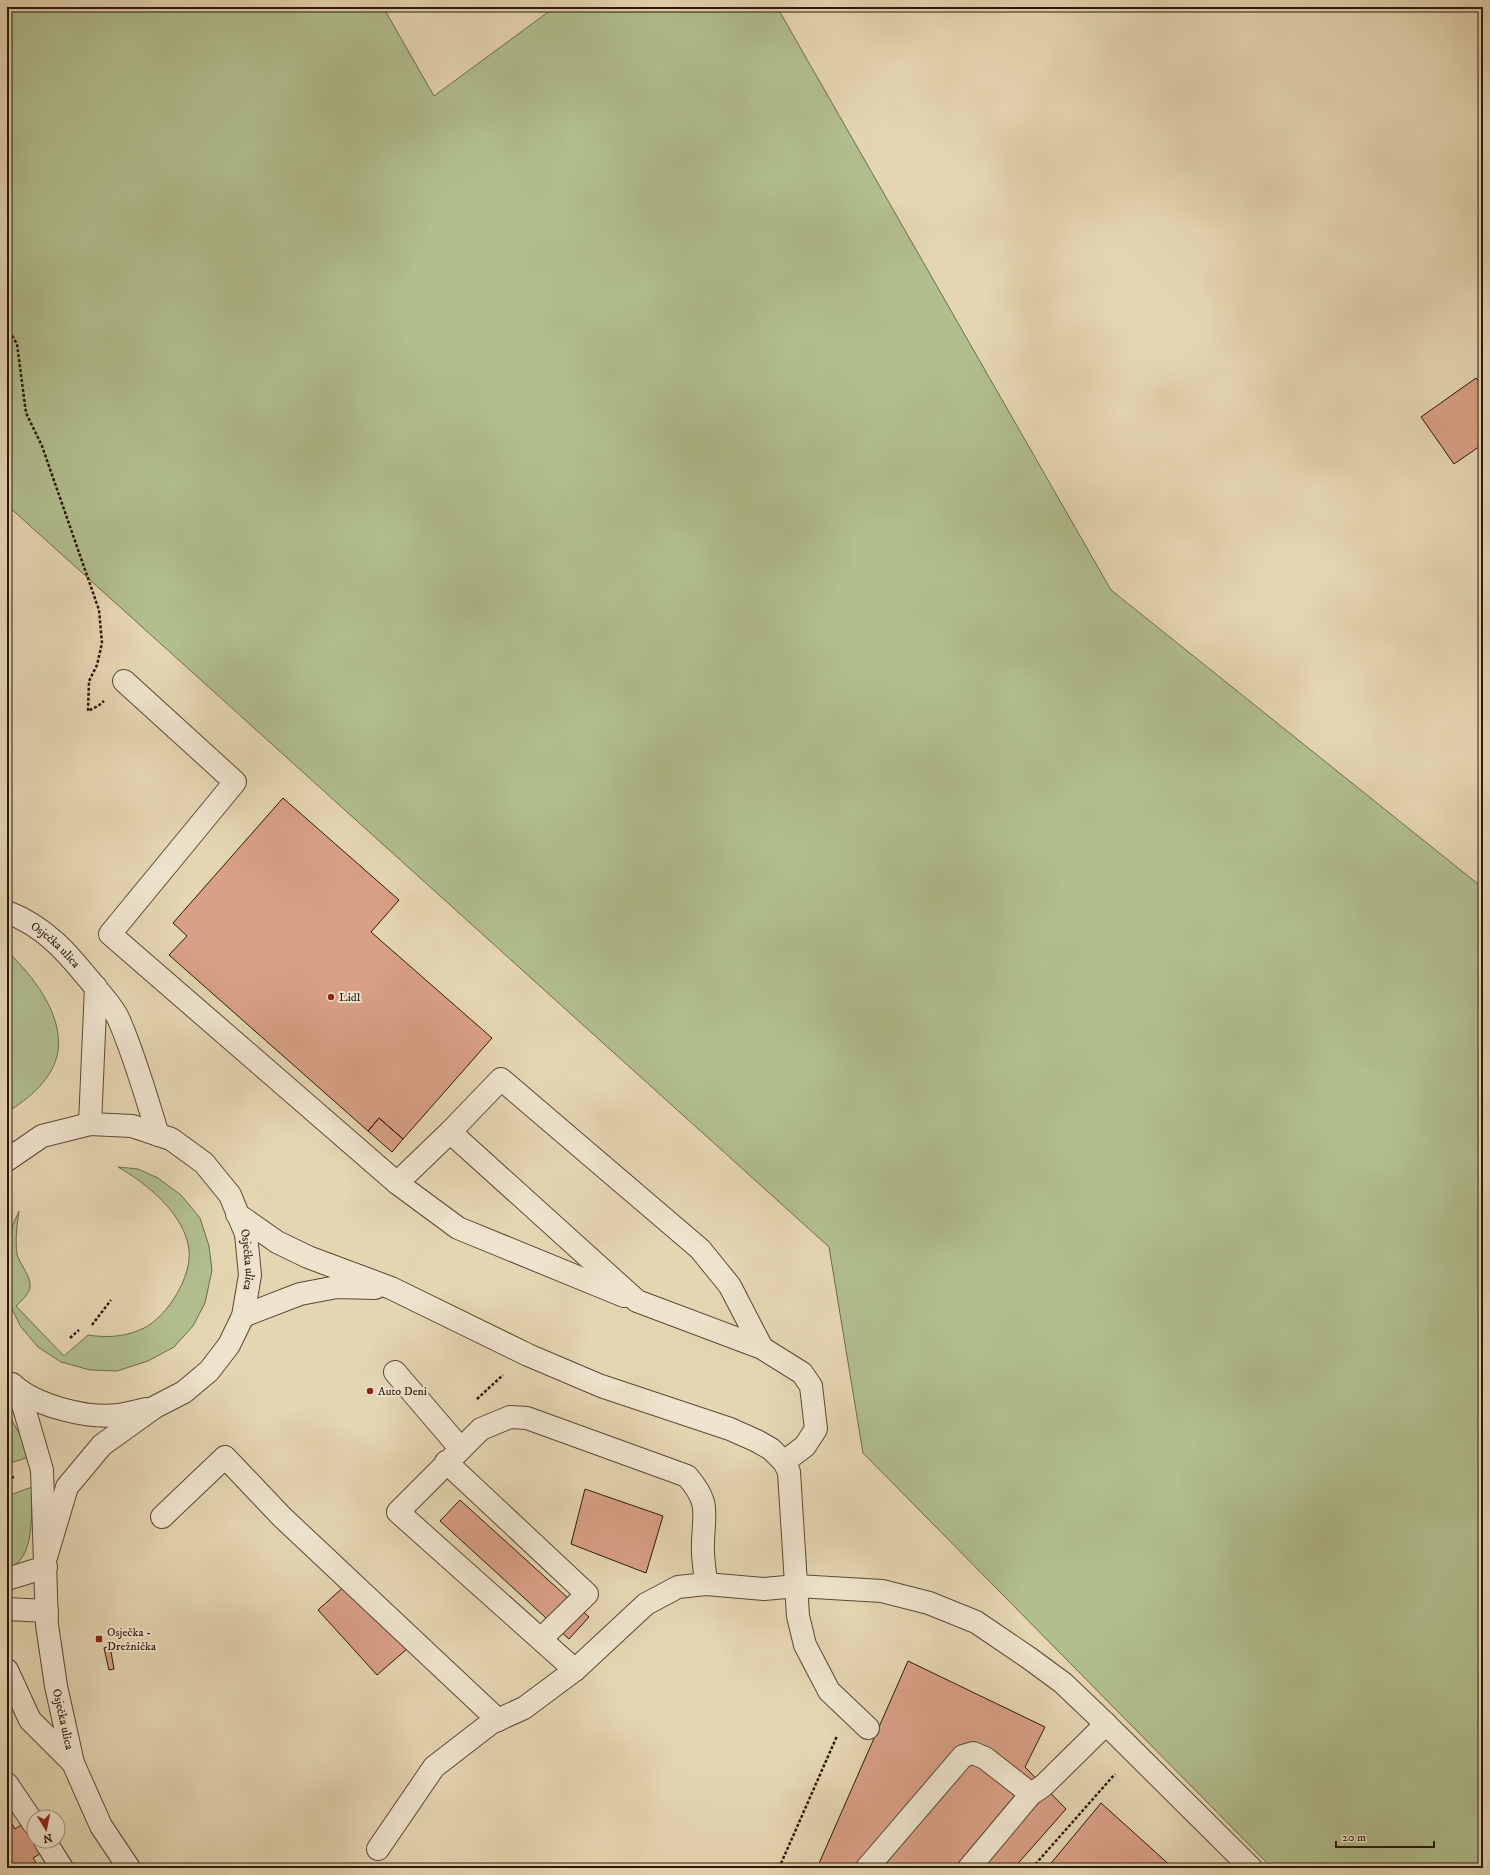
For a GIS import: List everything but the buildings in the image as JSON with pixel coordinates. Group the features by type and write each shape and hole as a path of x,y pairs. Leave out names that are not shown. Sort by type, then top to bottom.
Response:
{"street":[{"path":"124,681 236,782 110,934 397,1183 458,1228 637,1301 762,1348 802,1373 811,1386 816,1429 805,1446 784,1462"},
{"name":"Osječka ulica","path":"7,912 28,922 54,940 74,959 118,1018 133,1056 158,1135"},
{"path":"90,1124 96,988"},
{"path":"397,1183 450,1132 501,1079 700,1249 730,1286 762,1348"},
{"name":"Osječka ulica","path":"7,1160 42,1136 90,1124 132,1126 170,1139 204,1163 230,1196 246,1234 250,1275 243,1316 229,1345 209,1371 184,1392 155,1407 102,1445 67,1487 46,1562"},
{"path":"450,1132 637,1301"},
{"path":"237,1214 277,1242 308,1257 391,1288 528,1355 601,1386 737,1432 771,1449 784,1462 788,1472 798,1616 805,1645 829,1691 868,1728"},
{"path":"243,1316 300,1294 337,1288 391,1288"},
{"path":"395,1372 453,1455 587,1594 541,1639"},
{"name":"Osječka ulica","path":"11,1383 47,1405 82,1415 119,1415 155,1407"},
{"name":"Osječka ulica","path":"11,1383 24,1408 42,1470 47,1625 56,1686 73,1763 101,1826 129,1868"},
{"path":"575,1670 398,1512 453,1455 481,1429 510,1417 527,1418 687,1476 699,1490 706,1512 703,1544 706,1584"},
{"path":"162,1517 225,1457 282,1517 498,1720"},
{"path":"7,1578 46,1562"},
{"path":"378,1849 434,1767 468,1739 491,1723 524,1708 575,1670 646,1604 678,1587 706,1584 764,1589 797,1586 882,1591 930,1603 976,1622 1063,1684 1106,1724 1251,1868"},
{"path":"7,1609 47,1611"},
{"path":"7,1670 30,1720 73,1763"},
{"path":"969,1868 1031,1794 1043,1786 1106,1724"},
{"path":"867,1868 963,1756 973,1753 985,1758 1031,1794"},
{"path":"7,1784 26,1812"},
{"path":"50,1849 62,1868"}],"path":[{"path":"7,327 17,344 26,414 45,454 99,610 102,643 97,665 89,681 88,711 98,706 124,681"},
{"path":"92,1325 111,1300"},
{"path":"70,1338 79,1330"},
{"path":"494,1382 508,1370"},
{"path":"779,1868 839,1732"},
{"path":"1032,1868 1115,1773"}],"green space":[{"path":"7,7 383,7 434,96 555,7 777,7 1111,590 1483,888 1483,1868 1272,1868 863,1453 829,1247 7,505"},
{"path":"7,951 26,971 44,996 51,1009 56,1023 58,1051 56,1061 46,1079 24,1101 7,1112"},
{"path":"118,1167 138,1169 158,1178 181,1195 200,1218 209,1246 212,1270 205,1303 193,1326 174,1347 148,1361 117,1371 90,1370 61,1362 38,1347 21,1327 7,1299 7,1238 19,1211 16,1249 19,1259 29,1279 30,1289 16,1306 64,1356 88,1335 116,1336 144,1328 162,1314 177,1294 187,1271 189,1250 186,1237 172,1212 152,1191"},
{"path":"7,1412 22,1438 29,1457 7,1464"},
{"path":"32,1487 30,1534 27,1546 23,1556 16,1564 7,1568 7,1496"}],"place":[{"name":"Lidl","path":"331,997"},
{"name":"Auto Deni","path":"370,1391"},
{"name":"Osječka - Drežnička","path":"99,1639"}]}
